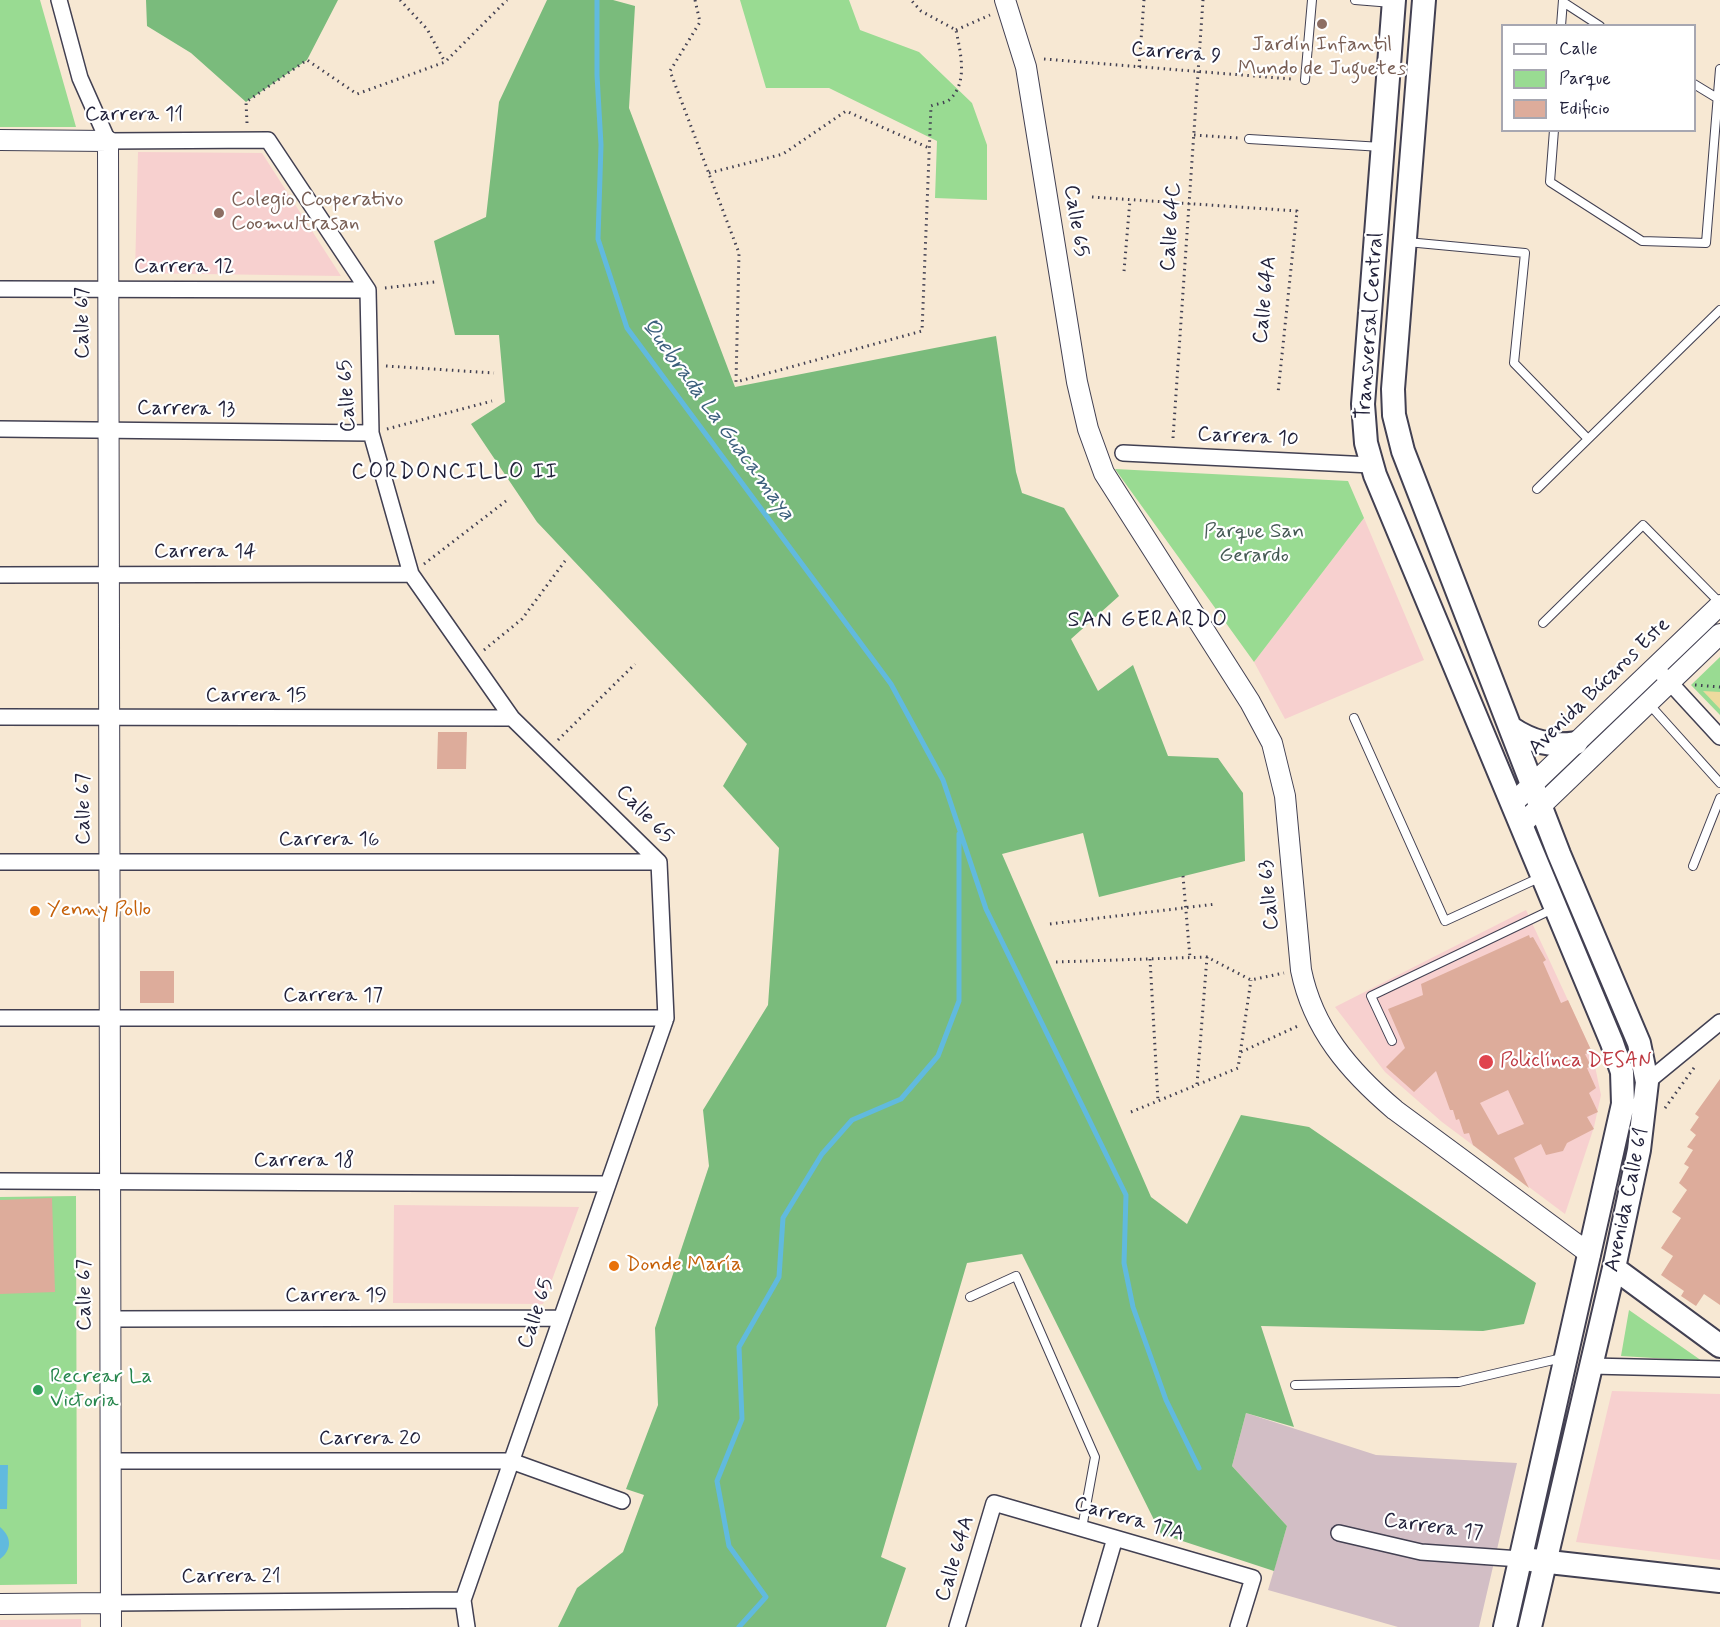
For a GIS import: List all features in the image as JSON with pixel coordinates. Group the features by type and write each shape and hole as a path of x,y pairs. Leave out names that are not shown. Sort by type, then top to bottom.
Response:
{"main road":[{"name":"Transversal Central","path":"1424,0 1393,389 1394,415 1403,451 1533,785"},
{"name":"Transversal Central","path":"1394,2 1364,427 1371,465 1517,814"},
{"path":"1511,728 1538,742 1563,745 1576,743"},
{"name":"Avenida Calle 61","path":"1530,1627 1614,1268 1639,1150 1647,1082 1639,1043 1533,785"},
{"name":"Avenida Calle 61","path":"1505,1627 1623,1104 1622,1079 1612,1043 1517,814"},
{"path":"1614,1268 1720,1346"},
{"path":"1521,1559 1720,1581"}],"street":[{"name":"Calle 67","path":"59,0 80,78 108,141 111,1627"},
{"name":"Calle 65","path":"1006,4 1026,67 1077,382 1095,451"},
{"name":"Carrera 11","path":"0,140 268,140 368,290"},
{"name":"Carrera 12","path":"0,289 368,290"},
{"name":"Calle 65","path":"368,290 371,433 411,574 512,718 659,862 666,1018 463,1600 466,1627"},
{"name":"Carrera 13","path":"0,429 371,433"},
{"name":"Calle 63","path":"1095,451 1129,515 1250,702 1272,743 1285,796 1301,970 1306,994 1316,1018 1346,1062 1386,1102 1590,1254"},
{"name":"Carrera 10","path":"1123,453 1371,465"},
{"name":"Carrera 14","path":"0,575 411,574"},
{"name":"Avenida Búcaros Este","path":"1517,814 1533,785 1720,604"},
{"path":"1517,814 1541,806 1720,634"},
{"path":"1655,667 1720,737"},
{"name":"Carrera 15","path":"0,717 512,718"},
{"name":"Carrera 16","path":"0,862 659,862"},
{"name":"Carrera 17","path":"0,1018 666,1018"},
{"path":"1647,1082 1720,1022"},
{"name":"Carrera 18","path":"0,1181 608,1184"},
{"name":"Carrera 19","path":"110,1319 561,1318"},
{"path":"1591,1366 1720,1369"},
{"name":"Carrera 20","path":"110,1461 511,1461 622,1501"},
{"name":"Carrera 17A","path":"994,1503 1253,1578 1238,1627"},
{"name":"Calle 64A","path":"957,1627 994,1503"},
{"name":"Carrera 17","path":"1340,1533 1421,1552 1521,1559"},
{"path":"1089,1627 1115,1538"},
{"name":"Carrera 21","path":"0,1604 463,1600"}],"lane":[{"path":"1305,80 1312,0"},
{"path":"1355,0 1394,2"},
{"path":"1561,24 1563,1 1597,24"},
{"path":"1554,132 1550,182 1642,241 1706,243 1720,69"},
{"path":"1696,85 1718,98"},
{"path":"1249,139 1383,147"},
{"path":"1404,242 1525,253 1514,363 1588,439"},
{"path":"1537,489 1720,309"},
{"path":"1543,623 1643,525 1720,604"},
{"path":"1648,703 1720,783"},
{"path":"1354,718 1445,921 1543,876"},
{"path":"1693,866 1720,798"},
{"path":"1392,1041 1371,996 1556,908"},
{"path":"970,1297 1016,1276 1095,1457 1082,1528"},
{"path":"1295,1384 1459,1382 1567,1357"}],"path":[{"path":"400,0 427,29 445,62"},
{"path":"248,140 246,102 307,60 357,94 445,62 507,0"},
{"path":"695,0 700,22 670,71 739,253 736,381 922,331 931,106 949,100 959,84 962,60 956,30"},
{"path":"911,0 921,11 956,30"},
{"path":"1139,67 1144,0"},
{"name":"Calle 64C","path":"1172,455 1203,0"},
{"path":"956,30 1006,4"},
{"name":"Carrera 9","path":"1044,59 1305,80"},
{"path":"709,173 783,154 846,111 930,148"},
{"path":"1193,135 1249,139"},
{"path":"1092,197 1189,204"},
{"path":"1124,271 1130,200"},
{"name":"Calle 64A","path":"1189,204 1297,211 1278,393"},
{"path":"368,290 435,282"},
{"path":"370,365 494,373"},
{"path":"371,433 492,401"},
{"path":"411,574 506,501"},
{"path":"472,661 522,618 565,561"},
{"path":"547,752 634,664"},
{"path":"1183,876 1190,958"},
{"path":"1050,924 1216,904"},
{"path":"1056,962 1207,957 1251,980 1301,970"},
{"path":"1197,1085 1207,957"},
{"path":"1150,959 1158,1101"},
{"path":"1131,1112 1238,1068 1251,980"},
{"path":"1241,1052 1316,1018"},
{"path":"1660,1118 1674,1092 1699,1062"}],"shaded area":[{"name":"Colegio Cooperativo Coomultrasan","path":"138,152 262,153 341,276 135,273"},
{"path":"1364,518 1424,660 1285,719 1254,662"},
{"name":"Policlínca DESAN","path":"1526,910 1592,1052 1601,1095 1594,1127 1565,1214 1442,1122 1385,1072 1335,1007"},
{"path":"394,1205 579,1207 543,1304 393,1303"},
{"path":"1612,1391 1720,1394 1720,1560 1576,1542"},
{"path":"1246,1413 1376,1455 1517,1463 1479,1627 1398,1627 1268,1590 1287,1526 1232,1466"},
{"path":"81,1619 81,1627 0,1627 0,1620"}],"green space":[{"path":"0,0 40,0 76,127 0,127"},
{"path":"146,0 338,0 307,60 246,102 191,53 147,26"},
{"path":"547,0 613,0 635,6 629,108 735,387 996,336 1016,472 1022,493 1064,508 1119,596 1071,639 1098,691 1133,665 1168,756 1218,758 1243,793 1245,861 1099,897 1083,833 1002,854 1151,1197 1187,1224 1241,1115 1309,1127 1536,1283 1524,1324 1483,1331 1261,1326 1294,1427 1246,1413 1232,1466 1287,1526 1274,1571 1161,1534 1022,1254 967,1263 881,1557 906,1568 886,1627 558,1627 577,1588 623,1552 644,1495 626,1489 658,1405 655,1328 709,1166 703,1110 768,1005 779,848 723,786 747,744 537,522 471,424 505,402 499,335 455,335 434,241 486,217 499,102"},
{"path":"740,0 849,0 860,30 919,52 972,103 987,145 987,200 935,198 937,141 829,88 766,88"},
{"name":"Parque San Gerardo","path":"1115,469 1348,481 1364,518 1254,662"},
{"path":"1720,657 1720,715 1691,685"},
{"name":"Recrear La Victoria","path":"76,1196 77,1584 0,1585 0,1197"},
{"path":"1629,1310 1702,1361 1621,1356"}],"sand":[{"path":"1703,691 1720,692 1720,709"}],"water":[{"path":"0,1465 8,1465 7,1509 0,1509"},
{"path":"0,1527 7,1535 9,1543 7,1552 0,1559"}],"building":[{"path":"438,732 467,732 466,769 437,769"},
{"name":"Policlínca DESAN","path":"1529,935 1530,938 1533,937 1546,960 1543,962 1561,1003 1568,1000 1592,1052 1585,1054 1591,1066 1587,1068 1596,1088 1589,1093 1598,1112 1587,1117 1594,1129 1567,1143 1563,1151 1546,1155 1541,1144 1514,1158 1529,1188 1473,1145 1469,1133 1464,1134 1459,1119 1456,1120 1453,1110 1450,1110 1436,1071 1414,1092 1386,1067 1405,1048 1388,1009 1423,995 1421,984","holes":["1508,1090 1524,1124 1498,1135 1480,1103"]},
{"path":"140,971 174,971 174,1003 140,1003"},
{"path":"1720,1079 1720,1305 1704,1294 1696,1306 1681,1296 1684,1291 1661,1275 1673,1256 1661,1248 1681,1218 1672,1212 1687,1190 1679,1183 1689,1167 1684,1164 1693,1150 1687,1147 1696,1135 1690,1130 1699,1117 1695,1114"},
{"path":"52,1198 55,1292 0,1294 0,1200"}],"waterway":[{"name":"Quebrada La Guacamaya","path":"597,0 597,75 601,145 598,239 627,328 891,684 943,780 986,909 1126,1195 1124,1263 1133,1307 1166,1400 1199,1468"},
{"path":"739,1627 766,1597 729,1546 717,1481 742,1419 739,1347 779,1277 783,1218 822,1154 852,1120 901,1099 938,1056 959,1001 959,834"}],"place":[{"name":"Jardín Infantil Mundo de Juguetes","path":"1322,24"},
{"name":"Colegio Cooperativo Coomultrasan","path":"219,213"},
{"name":"Yenny Pollo","path":"35,911"},
{"name":"Policlínca DESAN","path":"1486,1062"},
{"name":"Donde María","path":"614,1266"},
{"name":"Recrear La Victoria","path":"38,1390"}],"district":[{"name":"CORDONCILLO II","path":"455,473"},
{"name":"SAN GERARDO","path":"1148,621"}]}
